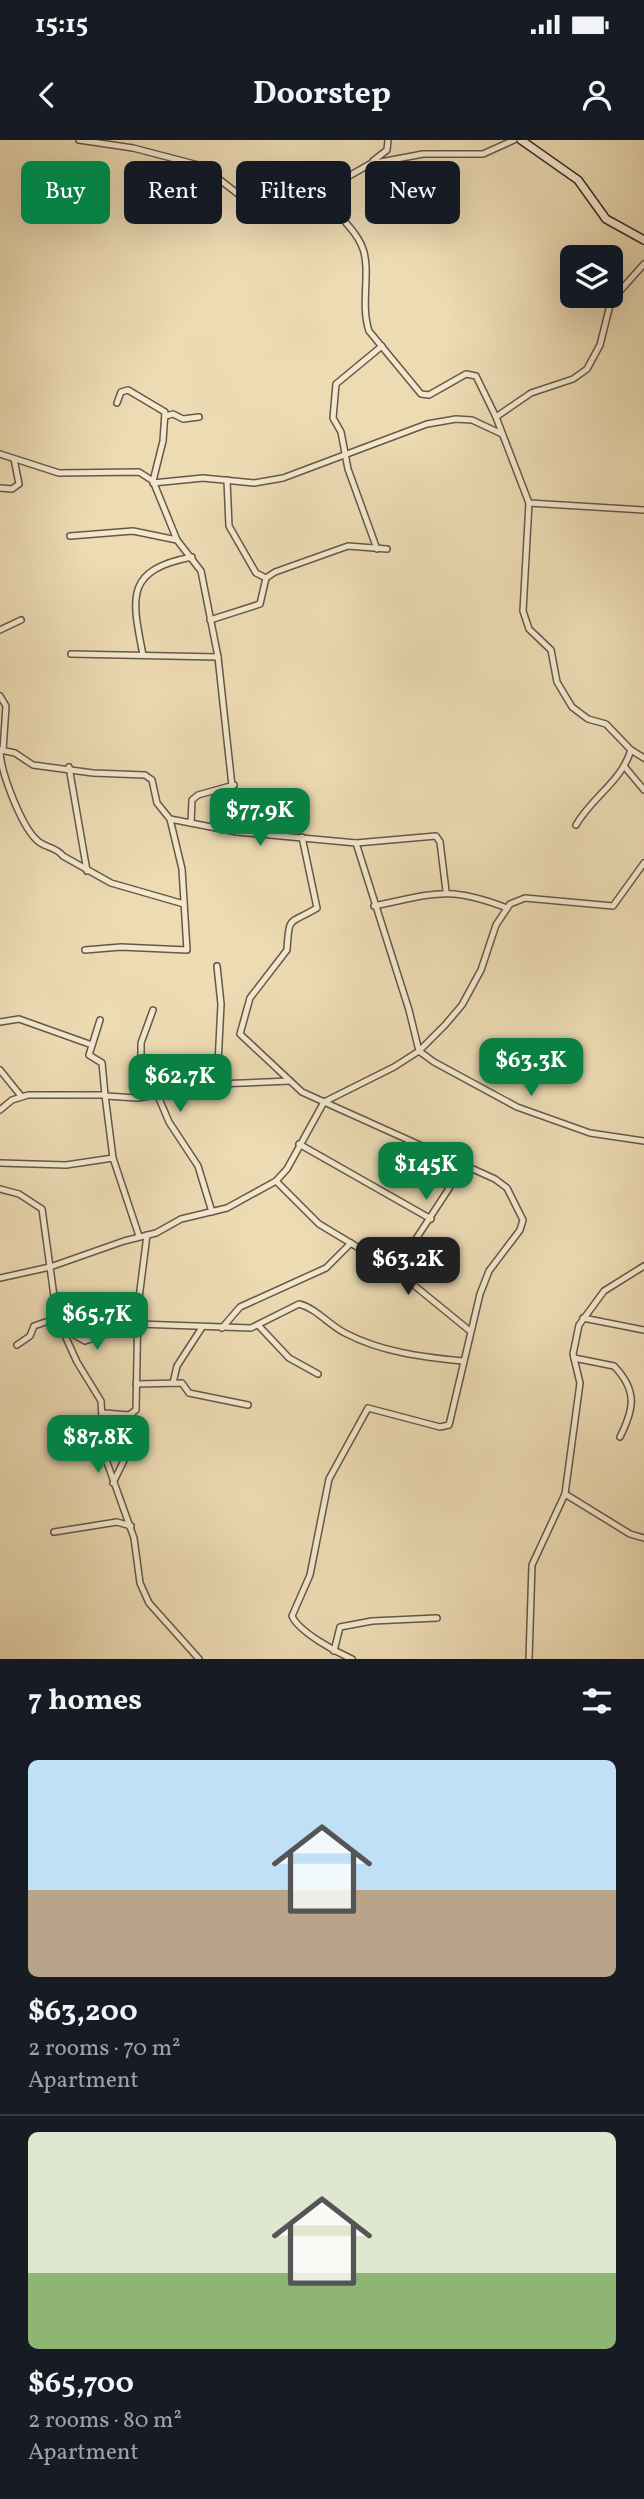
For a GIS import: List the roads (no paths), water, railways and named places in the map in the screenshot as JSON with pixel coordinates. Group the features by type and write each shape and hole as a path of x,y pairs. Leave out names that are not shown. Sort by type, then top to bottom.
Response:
{"street":[{"path":"79,140 133,148 202,166 236,190"},
{"path":"374,161 387,150 388,140"},
{"path":"384,161 423,153 483,154 514,140"},
{"path":"521,140 578,180 606,219 644,240"},
{"path":"345,224 364,250 365,318 369,331 425,396 471,373 496,417 529,503 523,611 526,622 551,650 557,682 572,707 588,719 606,724 631,750 644,758"},
{"path":"496,417 531,393 573,379 587,369 596,356 611,301 644,264"},
{"path":"377,549 344,455 341,432 333,418 335,384 382,346"},
{"path":"117,403 121,392 128,390 160,407 166,416 153,482"},
{"path":"166,416 173,414 183,419 199,417"},
{"path":"153,482 184,478 254,483 283,478 427,424 456,419 472,420 502,433"},
{"path":"0,454 59,473 139,472 153,482 177,540 201,571 218,657 237,832"},
{"path":"0,488 12,489 19,484 13,459"},
{"path":"227,480 229,526 256,573 266,578"},
{"path":"529,503 644,510"},
{"path":"70,536 141,531 177,540"},
{"path":"210,621 260,604 266,578 275,572 348,546 387,550"},
{"path":"143,655 135,597 136,586 158,566 192,557"},
{"path":"0,630 21,620"},
{"path":"71,654 218,657"},
{"path":"0,696 6,706 1,750 5,777 33,835 41,844 58,850 87,871 132,890 184,904"},
{"path":"1,750 33,765 93,773 149,776 157,803 170,820 182,869 185,952 121,947 85,950"},
{"path":"576,825 587,805 618,779 631,750"},
{"path":"624,766 644,790"},
{"path":"69,768 87,871"},
{"path":"191,823 192,800 198,795 234,785"},
{"path":"170,820 237,832 356,843 436,836 440,843 446,891"},
{"path":"302,837 317,908 291,922 286,934 287,950 250,998 240,1032 302,1092 463,1167 495,1179 507,1188 523,1220 520,1230 489,1271 470,1331 449,1425 440,1426 368,1408 334,1467 321,1509 310,1575 292,1616 333,1650 352,1659"},
{"path":"356,843 409,1010 419,1051 433,1062 517,1107 590,1133 644,1141"},
{"path":"0,1278 50,1268 147,1235 181,1219 239,1202 276,1181 287,1170 324,1102 419,1051 462,1005 481,970 496,925 507,908 526,898 613,906 644,863"},
{"path":"374,906 446,891 477,897 507,908"},
{"path":"217,966 221,1004 217,1084 290,1081"},
{"path":"153,1010 139,1050 169,1122 198,1167 212,1212"},
{"path":"0,1022 19,1019 92,1045"},
{"path":"100,1020 90,1057 102,1063 113,1158 139,1236"},
{"path":"0,1070 21,1096"},
{"path":"0,1110 21,1096 105,1095 137,1098 157,1094"},
{"path":"299,1144 431,1219"},
{"path":"0,1163 66,1165 113,1158"},
{"path":"397,1271 463,1167"},
{"path":"276,1181 319,1224 397,1271 470,1331"},
{"path":"0,1189 19,1194 42,1209 57,1318 77,1362 100,1395 104,1413 104,1454 131,1526 144,1593 158,1614 199,1659"},
{"path":"113,1483 130,1448 132,1415 136,1409 138,1324 147,1235"},
{"path":"221,1329 240,1307 326,1268 351,1243"},
{"path":"529,1659 532,1565 565,1494 580,1383 574,1358 583,1318 604,1291 644,1266"},
{"path":"62,1327 85,1341 138,1324 201,1329 260,1326 299,1304 307,1306 335,1328 365,1343 395,1352 463,1361"},
{"path":"17,1345 30,1336 34,1325 57,1318"},
{"path":"583,1318 642,1329"},
{"path":"260,1326 289,1357 318,1374"},
{"path":"173,1383 177,1366 201,1329"},
{"path":"574,1358 614,1366 628,1385 632,1411 620,1437"},
{"path":"136,1384 185,1384 188,1391 201,1396 248,1405"},
{"path":"104,1413 132,1415"},
{"path":"72,1435 104,1435"},
{"path":"565,1494 630,1534 644,1538"},
{"path":"54,1532 117,1522 131,1526"},
{"path":"328,1659 340,1627 372,1621 437,1618"}]}
